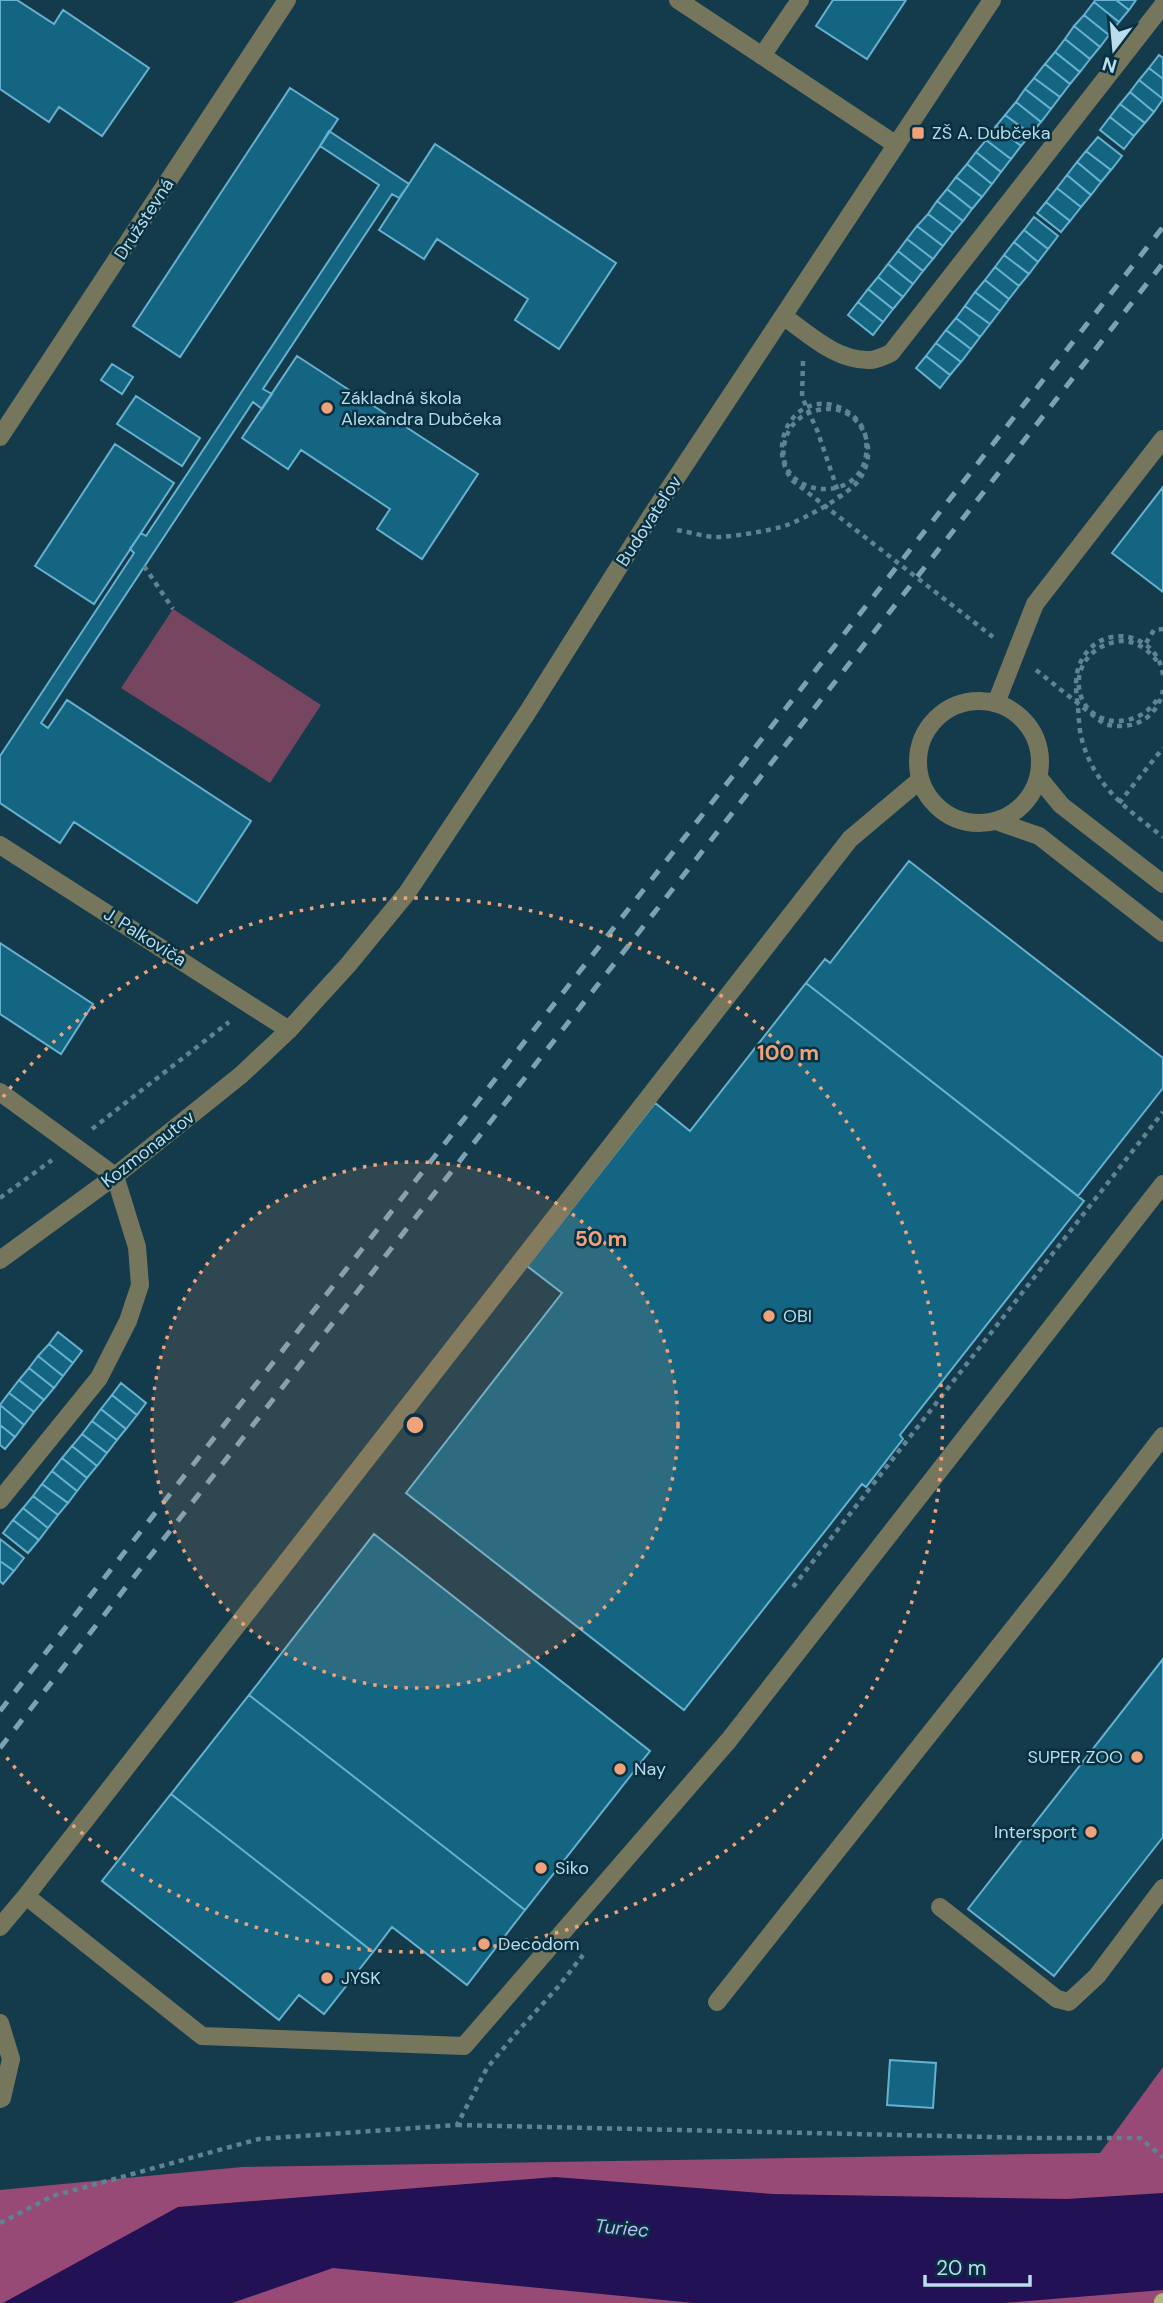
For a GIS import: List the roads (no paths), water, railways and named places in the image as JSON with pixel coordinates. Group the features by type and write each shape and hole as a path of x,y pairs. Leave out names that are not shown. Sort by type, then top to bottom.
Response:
{"street":[{"name":"Družstevná","path":"0,437 287,0"},
{"path":"678,0 895,144"},
{"path":"762,56 800,0"},
{"name":"Budovateľov","path":"289,1030 348,965 407,892 527,713 651,516 992,0"},
{"path":"783,316 828,348 850,358 872,360 891,353 1163,5"},
{"path":"996,703 1035,604 1163,439"},
{"path":"979,701 996,703 1010,709 1032,732 1040,754 1039,778 1023,805 1010,815 980,824 964,822 937,807 927,794 920,780 917,764 919,748 925,732 935,719 948,709 979,701"},
{"path":"1039,778 1061,805 1163,884"},
{"path":"0,1927 850,839 920,780"},
{"path":"996,821 1039,836 1163,933"},
{"name":"J. Palkoviča","path":"0,845 289,1030"},
{"name":"Kozmonautov","path":"0,1260 115,1176 241,1075 289,1030"},
{"path":"0,1092 115,1176 136,1247 140,1285 132,1309 99,1378 0,1500"},
{"path":"26,1896 202,2036 464,2046 729,1740 1163,1184"},
{"path":"717,2002 1163,1436"},
{"path":"940,1907 1057,1999 1069,2001 1097,1976 1163,1888"},
{"path":"0,2023 11,2059 0,2099"}],"water":[{"name":"Turiec","path":"555,2177 773,2194 1067,2199 1163,2193 1163,2290 1003,2303 694,2303 333,2268 232,2303 3,2303 178,2207"}],"railway":[{"path":"0,1711 1163,227"},
{"path":"0,1748 1163,263"}],"place":[{"name":"ZŠ A. Dubčeka","path":"918,133"},
{"name":"Základná škola Alexandra Dubčeka","path":"327,408"},
{"name":"OBI","path":"769,1316"},
{"name":"SUPER ZOO","path":"1137,1757"},
{"name":"Nay","path":"620,1769"},
{"name":"Intersport","path":"1091,1832"},
{"name":"Siko","path":"541,1868"},
{"name":"Decodom","path":"484,1944"},
{"name":"JYSK","path":"327,1978"}]}
